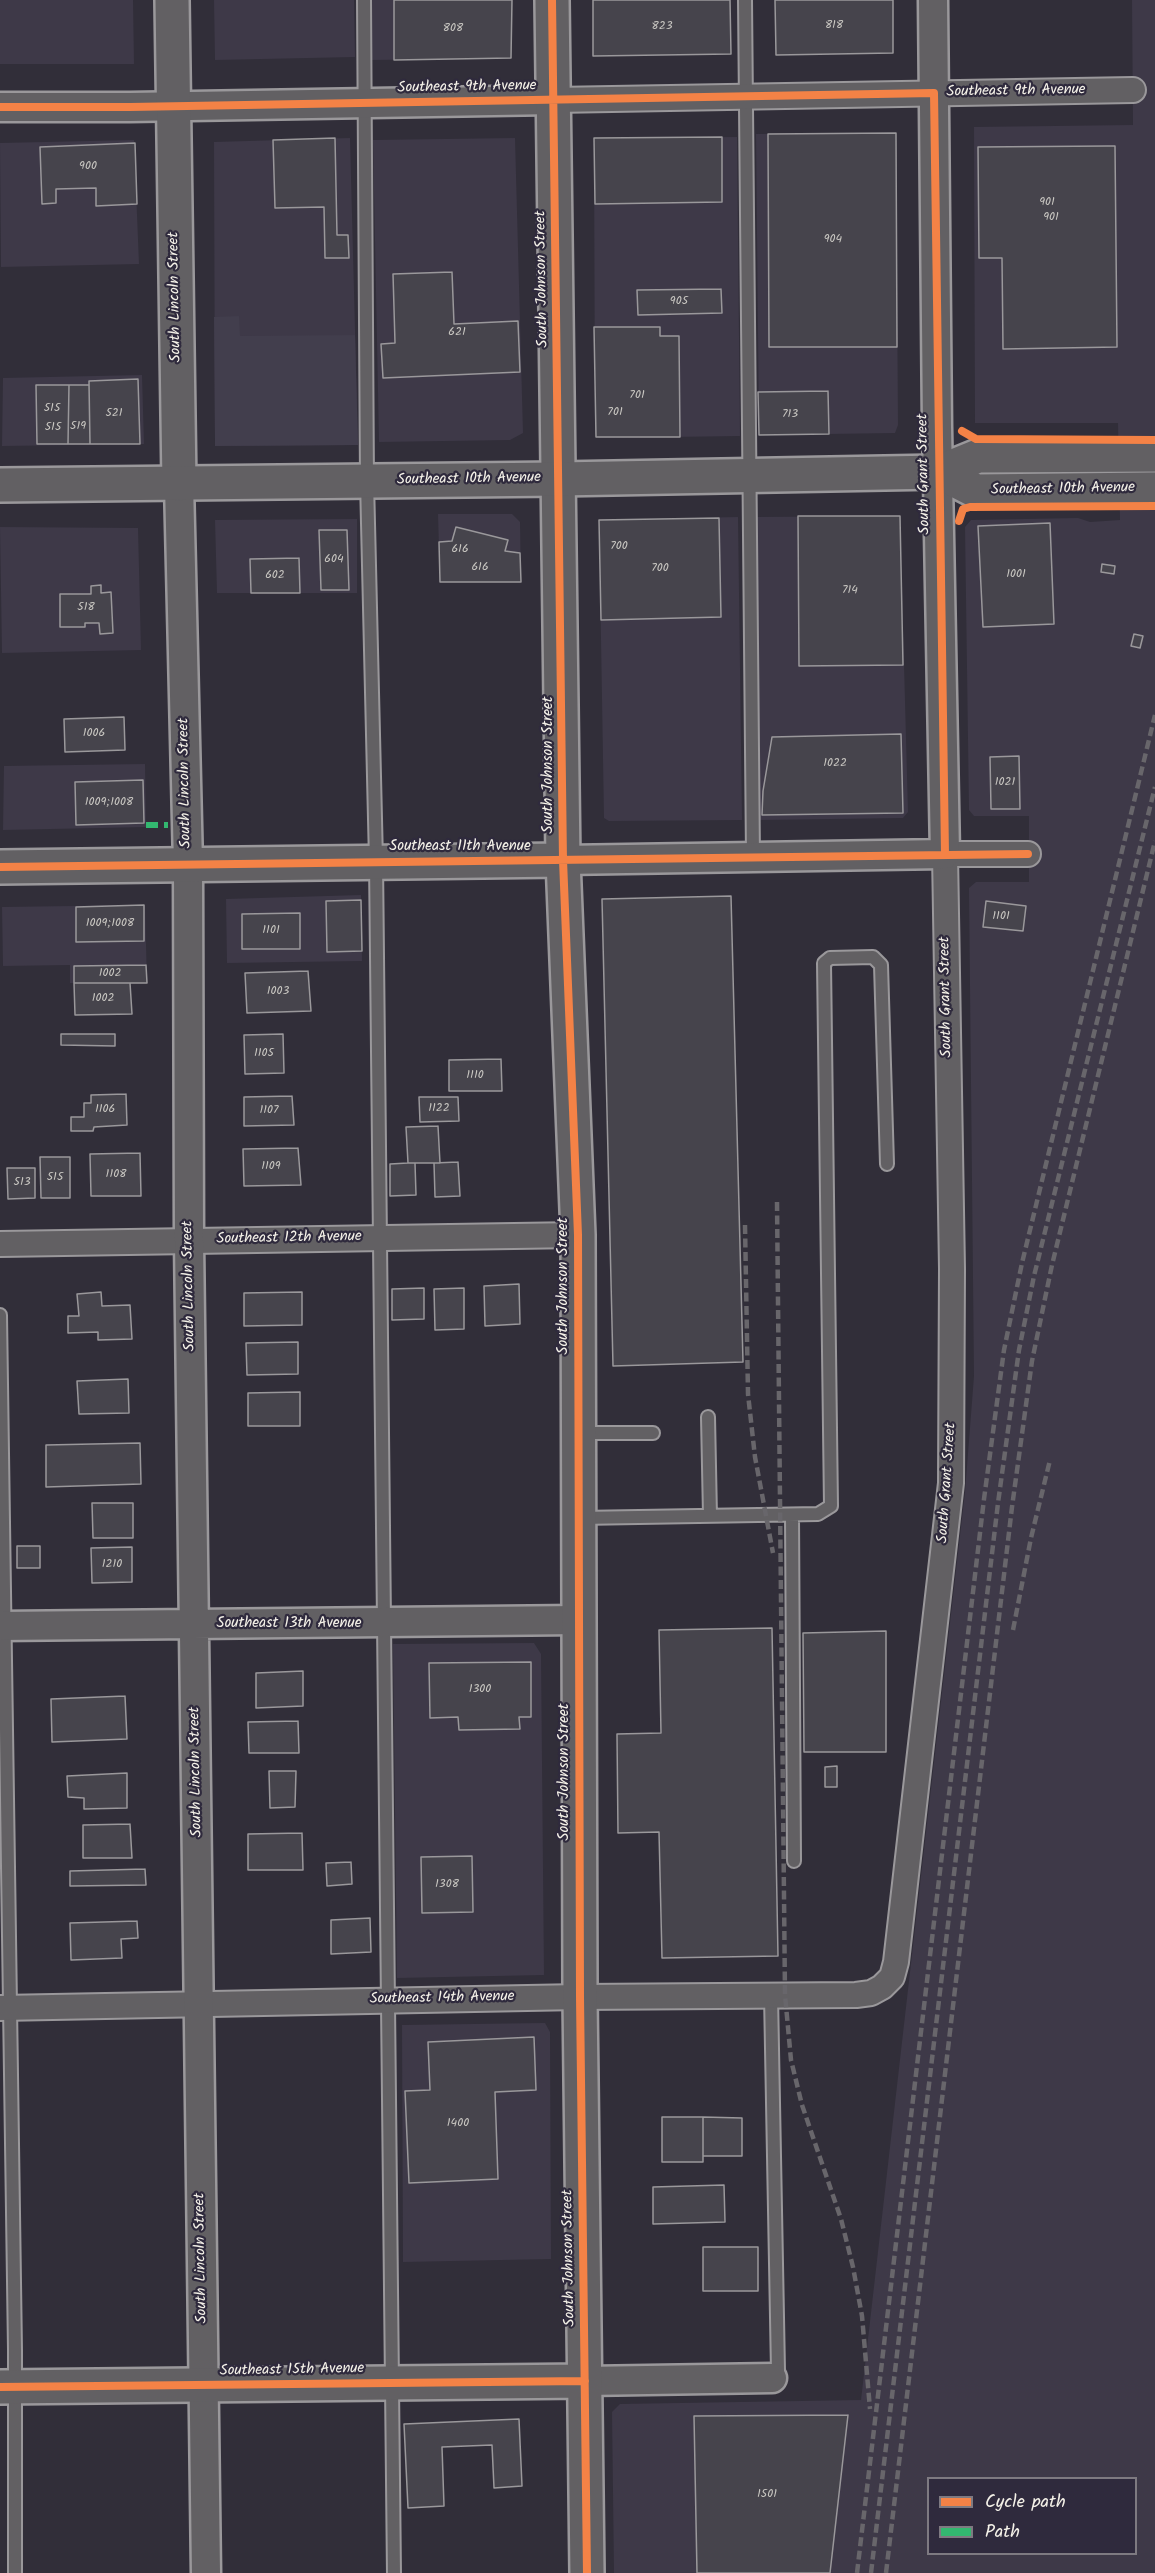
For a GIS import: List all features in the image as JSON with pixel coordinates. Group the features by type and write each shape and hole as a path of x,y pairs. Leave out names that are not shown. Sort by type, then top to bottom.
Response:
{"main road":[{"name":"South Lincoln Street","path":"172,0 179,483"},
{"name":"South Johnson Street","path":"552,0 563,860 578,1235 580,1997 587,2573"},
{"name":"Southeast 10th Avenue","path":"0,485 367,482 939,472 978,456 1155,455"},
{"name":"Southeast 10th Avenue","path":"939,472 976,491 1155,489"},
{"path":"463,861 510,854 528,844 542,832 551,818 563,772"},
{"name":"Southeast 11th Avenue","path":"0,867 563,860"},
{"name":"Southeast 15th Avenue","path":"7,2387 585,2381"}],"street":[{"name":"South Grant Street","path":"882,1987 892,1977 896,1962 951,1483 952,1269 933,0"},
{"name":"Southeast 9th Avenue","path":"0,107 1133,90"},
{"name":"South Lincoln Street","path":"179,483 188,865 189,1241 196,1624 206,2573"},
{"name":"Southeast 11th Avenue","path":"563,860 1028,854"},
{"name":"Southeast 12th Avenue","path":"0,1244 578,1235"},
{"name":"Southeast 13th Avenue","path":"2,1626 383,1624 578,1620"},
{"name":"Southeast 14th Avenue","path":"4,2008 580,1997 856,1995 871,1993 882,1987"},
{"path":"585,2381 772,2378"}],"lane":[{"path":"364,0 367,482 376,861 381,1238 394,2573"},
{"path":"746,0 748,475 753,856"},
{"path":"578,1518 818,1515 831,1506 824,963 830,958 873,957 881,965 887,1164"},
{"path":"0,1315 7,2387 15,2573"},
{"path":"708,1417 710,1516"},
{"path":"578,1433 653,1433"},
{"path":"792,1515 794,1861"},
{"path":"771,1995 777,2371 772,2378"}],"shaded area":[{"path":"0,0 133,0 134,64 0,64"},
{"path":"214,0 354,0 355,57 215,60"},
{"path":"372,0 512,0 511,58 372,60"},
{"path":"1132,0 1155,0 1155,2573 614,2573 612,2412 620,2404 861,2400 965,1492 974,1376 969,888 976,882 1029,882 1029,816 974,816 969,810 965,527 971,520 1078,518 1090,522 1120,520 1118,423 975,423 974,127 1133,125"},
{"path":"896,133 898,425 895,433 759,435 756,134"},
{"path":"737,137 740,436 599,438 595,434 594,138"},
{"path":"350,138 358,445 215,446 214,142"},
{"path":"515,138 523,433 510,440 379,442 373,140"},
{"path":"134,140 139,264 1,267 0,143"},
{"path":"239,316 240,336 355,335 358,445 215,446 214,317"},
{"path":"142,375 144,444 2,446 3,378"},
{"path":"438,514 512,514 520,522 521,582 440,582"},
{"path":"900,516 908,812 903,818 760,820 757,517"},
{"path":"738,517 742,820 609,821 604,818 599,520"},
{"path":"357,519 357,593 217,593 215,520"},
{"path":"0,527 138,528 141,650 2,653"},
{"path":"145,764 146,827 3,830 4,766"},
{"path":"361,895 362,961 227,963 226,899"},
{"path":"145,905 147,983 70,983 70,965 3,966 2,907"},
{"path":"534,1643 541,1654 544,1975 397,1978 393,1644"},
{"path":"545,2023 550,2032 551,2259 403,2262 402,2025"}],"building":[{"path":"394,0 512,0 511,58 394,60"},
{"path":"593,0 730,0 731,54 593,56"},
{"path":"775,0 893,0 893,53 776,55"},
{"path":"896,133 897,347 769,347 768,134"},
{"path":"722,137 722,202 595,204 594,138"},
{"path":"335,138 337,235 348,235 349,258 325,258 324,207 275,208 273,140"},
{"path":"135,143 137,204 96,206 96,188 56,189 56,203 42,204 40,147"},
{"path":"1115,146 1117,347 1003,349 1002,258 979,258 978,147"},
{"path":"452,272 454,324 518,321 520,372 383,378 381,344 395,343 393,274"},
{"path":"721,289 722,313 638,315 637,290"},
{"path":"594,327 660,327 660,336 679,336 680,437 596,437"},
{"path":"138,379 140,444 90,444 89,381"},
{"path":"36,385 69,385 68,444 37,444"},
{"path":"69,385 89,385 90,444 68,444"},
{"path":"828,391 829,434 759,435 758,392"},
{"path":"798,516 900,516 903,665 799,666"},
{"path":"719,518 721,617 601,620 599,520"},
{"path":"1050,523 1054,624 983,627 978,526"},
{"path":"456,527 508,540 505,551 520,553 521,582 440,582 439,542 452,541"},
{"path":"319,530 347,530 349,590 321,590"},
{"path":"299,558 300,593 251,593 250,559"},
{"path":"1102,564 1115,566 1114,574 1101,572"},
{"path":"101,585 101,593 111,592 113,633 100,634 99,623 85,623 85,627 60,627 60,594 91,594 91,586"},
{"path":"1134,634 1143,636 1140,648 1131,646"},
{"path":"124,717 125,750 65,752 64,719"},
{"path":"901,734 903,813 762,815 763,791 772,737"},
{"path":"1019,756 1020,809 991,809 990,757"},
{"path":"143,780 144,823 76,825 75,782"},
{"path":"731,896 743,1362 613,1366 602,899"},
{"path":"361,900 362,951 327,952 326,901"},
{"path":"986,901 1026,906 1023,931 983,927"},
{"path":"144,905 144,941 76,942 76,907"},
{"path":"300,913 300,949 242,949 242,914"},
{"path":"146,965 147,983 74,983 74,966"},
{"path":"308,971 311,1011 247,1013 245,973"},
{"path":"74,983 130,983 132,1014 75,1015"},
{"path":"61,1034 115,1034 115,1046 61,1045"},
{"path":"283,1034 284,1073 245,1074 244,1035"},
{"path":"501,1059 502,1091 449,1091 449,1060"},
{"path":"126,1094 127,1125 94,1127 93,1131 71,1131 71,1117 84,1117 84,1103 91,1103 91,1095"},
{"path":"292,1096 294,1125 244,1126 244,1097"},
{"path":"419,1097 458,1097 459,1121 420,1122"},
{"path":"438,1126 440,1163 408,1163 406,1127"},
{"path":"298,1148 301,1185 244,1186 243,1149"},
{"path":"140,1153 141,1196 91,1196 90,1154"},
{"path":"40,1157 70,1157 70,1198 41,1198"},
{"path":"458,1162 460,1196 435,1197 434,1163"},
{"path":"415,1163 416,1195 390,1196 390,1164"},
{"path":"7,1168 35,1168 35,1198 8,1199"},
{"path":"519,1284 520,1324 485,1326 484,1286"},
{"path":"424,1288 424,1319 392,1320 392,1289"},
{"path":"464,1288 464,1329 435,1330 434,1289"},
{"path":"101,1292 102,1306 130,1305 132,1339 98,1340 98,1332 68,1333 68,1316 79,1316 77,1294"},
{"path":"302,1292 302,1325 244,1326 244,1293"},
{"path":"298,1342 298,1374 247,1375 246,1343"},
{"path":"128,1379 129,1413 79,1414 77,1381"},
{"path":"300,1392 300,1426 248,1426 248,1393"},
{"path":"140,1443 141,1484 46,1487 46,1445"},
{"path":"92,1503 133,1503 133,1538 93,1538"},
{"path":"17,1546 40,1546 40,1568 17,1568"},
{"path":"132,1547 132,1582 92,1583 91,1548"},
{"path":"772,1628 778,1956 662,1958 659,1832 618,1833 617,1734 661,1733 659,1630"},
{"path":"886,1631 886,1752 804,1752 803,1633"},
{"path":"531,1662 531,1717 519,1717 520,1729 459,1730 458,1717 430,1718 429,1663"},
{"path":"303,1671 303,1706 256,1708 256,1673"},
{"path":"125,1696 127,1739 52,1742 51,1699"},
{"path":"298,1721 299,1753 249,1753 248,1722"},
{"path":"837,1766 837,1787 825,1787 825,1767"},
{"path":"269,1771 296,1771 295,1807 270,1808"},
{"path":"127,1773 127,1808 84,1809 84,1798 68,1797 67,1776"},
{"path":"130,1824 132,1858 83,1858 83,1825"},
{"path":"302,1833 303,1870 248,1870 248,1834"},
{"path":"472,1856 473,1912 422,1913 421,1857"},
{"path":"351,1862 352,1884 327,1886 326,1863"},
{"path":"145,1869 146,1885 70,1886 70,1871"},
{"path":"370,1918 371,1952 331,1954 331,1920"},
{"path":"137,1921 138,1938 121,1939 122,1958 71,1960 70,1923"},
{"path":"534,2037 536,2090 495,2092 498,2179 409,2183 405,2091 430,2090 428,2042"},
{"path":"662,2117 703,2117 703,2162 662,2162"},
{"path":"703,2117 742,2118 742,2156 703,2156"},
{"path":"724,2185 725,2222 653,2224 653,2187"},
{"path":"703,2247 758,2247 758,2291 703,2291"},
{"path":"848,2415 830,2573 697,2573 694,2416"},
{"path":"519,2419 522,2486 494,2488 492,2445 442,2447 444,2506 408,2508 404,2424"}],"railway":[{"path":"857,2573 984,1499 1004,1350 1022,1263 1155,715"},
{"path":"871,2573 998,1503 1019,1350 1034,1276 1155,787"},
{"path":"886,2573 1012,1507 1032,1361 1052,1265 1155,841"},
{"path":"777,1202 785,1995 791,2060 802,2105 841,2219 853,2267 862,2316 870,2409"},
{"path":"745,1225 748,1394 755,1457 773,1553"},
{"path":"1013,1630 1031,1538 1050,1460"}],"marked path":[{"path":"146,825 168,825"}],"cycle path":[{"path":"552,0 563,860 578,1235 580,1997 587,2573"},
{"path":"0,107 130,107 934,93 945,854"},
{"path":"962,431 976,439 1155,440"},
{"path":"959,521 963,509 970,507 1155,506"},
{"path":"0,867 1028,854"},
{"path":"0,2387 585,2381"}]}
